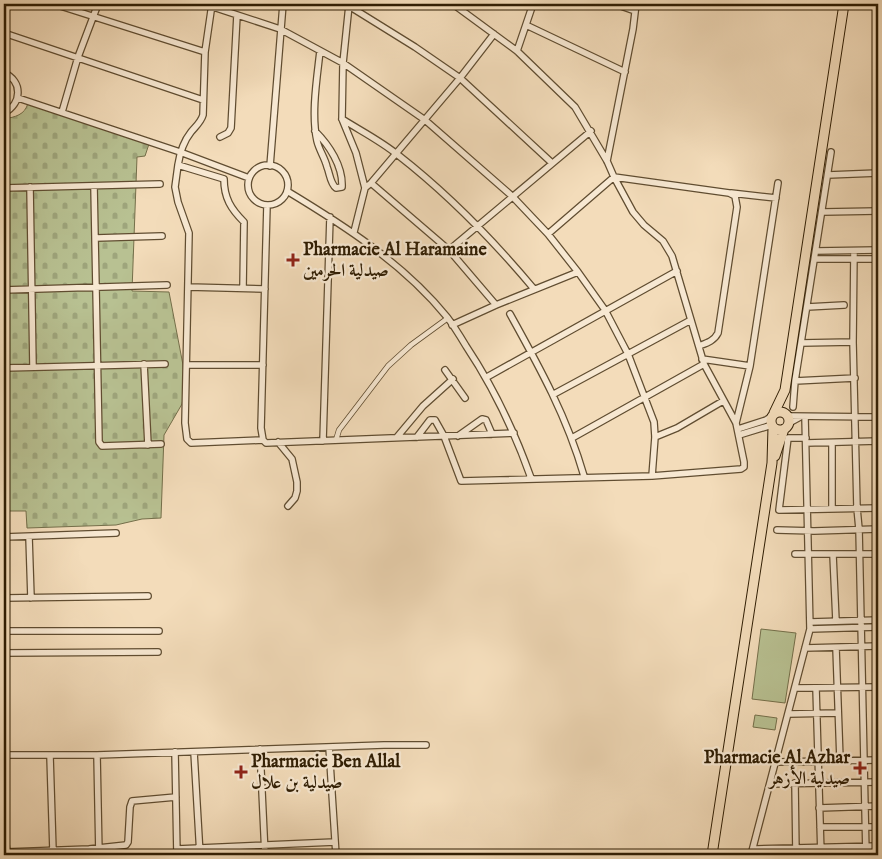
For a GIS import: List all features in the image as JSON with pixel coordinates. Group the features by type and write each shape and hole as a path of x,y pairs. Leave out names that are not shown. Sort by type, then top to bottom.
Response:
{"main road":[{"path":"712,855 772,463 773,420 784,390 844,4"},
{"path":"772,463 788,418 784,390"},
{"path":"773,420 781,412 788,418"},
{"path":"773,420 776,429 788,418"}],"street":[{"path":"54,4 205,52"},
{"path":"62,112 78,57 98,4"},
{"path":"204,4 212,5 280,29 343,64 425,120 512,196 548,234 578,272 605,310 628,354 654,422 656,437 652,476"},
{"path":"270,166 283,4"},
{"path":"417,437 430,420 433,419 444,436 461,481 584,476 652,476 741,469 744,467 738,429 703,362 672,256 663,241 638,219 614,177 608,161 575,107 517,51 454,4"},
{"path":"517,51 533,4"},
{"path":"615,4 635,11"},
{"path":"608,161 636,4"},
{"path":"212,5 205,52 203,115 201,121 188,136 180,152 174,187 189,233 185,424 188,442 263,440 266,443 514,433"},
{"path":"354,232 365,188 356,153 342,119 343,64 349,5 460,78 552,163"},
{"path":"220,137 228,134 231,128 237,15"},
{"path":"526,25 625,72"},
{"path":"4,33 203,100"},
{"path":"365,188 372,183 425,120 494,34"},
{"path":"315,131 325,141 338,164 343,182 340,188 336,188 332,183 326,162 317,144 315,131 320,51"},
{"path":"4,72 14,79 17,84 18,98 14,106 4,113"},
{"path":"18,98 180,152 249,178"},
{"path":"342,119 396,154 479,226 534,289"},
{"path":"449,250 591,131"},
{"path":"831,152 823,212 788,418 878,417"},
{"path":"178,165 224,180"},
{"path":"270,166 278,168 283,172 286,178 287,191 280,201 268,205 255,200 250,195 248,188 249,178 254,170 259,167 270,166"},
{"path":"226,170 224,180 225,195 233,211 244,222 243,288"},
{"path":"828,175 878,173"},
{"path":"548,234 614,177 776,198"},
{"path":"372,183 449,250 496,305"},
{"path":"738,429 750,366 778,183"},
{"path":"4,188 160,184"},
{"path":"94,186 100,442 102,446 161,444"},
{"path":"30,187 33,367"},
{"path":"287,191 354,232 407,276 448,318 487,377 514,433 531,478"},
{"path":"699,346 716,338 718,333 737,207 735,196 729,193"},
{"path":"263,440 260,428 268,205"},
{"path":"823,212 878,211"},
{"path":"323,440 330,216"},
{"path":"96,238 162,236"},
{"path":"816,251 878,250"},
{"path":"854,251 853,342 860,555 866,855"},
{"path":"815,259 878,259"},
{"path":"487,377 676,271"},
{"path":"452,325 578,272"},
{"path":"4,290 167,285"},
{"path":"188,287 265,289"},
{"path":"806,307 844,305"},
{"path":"510,314 554,394 572,438 584,476"},
{"path":"336,440 339,430 388,366 411,345 448,318"},
{"path":"554,394 691,320"},
{"path":"801,343 853,342"},
{"path":"572,438 646,397 703,362 750,366"},
{"path":"144,364 148,445"},
{"path":"4,368 165,364"},
{"path":"187,365 263,365"},
{"path":"445,370 465,398"},
{"path":"795,380 855,378"},
{"path":"397,437 423,406 453,379"},
{"path":"656,437 677,428 723,400"},
{"path":"751,855 789,714 810,625 806,441 803,417"},
{"path":"458,436 482,419 486,420 492,434"},
{"path":"738,429 766,420 773,420"},
{"path":"738,429 773,420"},
{"path":"878,442 832,443 788,438 778,508 781,510 878,508"},
{"path":"278,442 292,459 297,482 295,498 288,506"},
{"path":"832,443 832,510"},
{"path":"777,530 878,529"},
{"path":"4,537 116,533"},
{"path":"29,537 32,598"},
{"path":"795,554 878,554"},
{"path":"833,555 836,621"},
{"path":"4,598 148,596"},
{"path":"810,625 836,621 878,620"},
{"path":"810,625 878,627"},
{"path":"4,631 159,631"},
{"path":"805,648 878,646"},
{"path":"836,648 840,760"},
{"path":"4,653 158,652"},
{"path":"795,688 878,687"},
{"path":"816,688 820,855"},
{"path":"789,714 838,712"},
{"path":"4,755 97,755 426,745"},
{"path":"329,748 336,855"},
{"path":"260,749 265,855"},
{"path":"175,752 177,852 200,852 264,845 336,842"},
{"path":"194,752 200,852"},
{"path":"97,755 99,855"},
{"path":"50,756 53,851"},
{"path":"776,762 878,760"},
{"path":"770,784 878,782"},
{"path":"795,783 796,855"},
{"path":"4,824 6,854 99,848 127,844 132,801 176,797"},
{"path":"819,808 878,806"},
{"path":"820,828 878,827"},
{"path":"756,849 878,846"},
{"path":"843,847 843,855"}],"green space":[{"path":"28,103 149,144 145,156 137,157 132,291 169,292 183,365 185,389 182,404 164,435 161,518 142,519 116,525 27,528 26,511 4,511 4,119 22,113"},
{"path":"761,629 796,633 785,703 752,699"},
{"path":"755,715 777,718 775,730 753,727"}],"place":[{"name":"Pharmacie Al Haramaine صيدلية الحرمين","path":"293,260"},
{"name":"Pharmacie Al Azhar صيدلية الأزهر","path":"860,768"},
{"name":"Pharmacie Ben Allal صيدلية بن علال","path":"241,772"}]}
